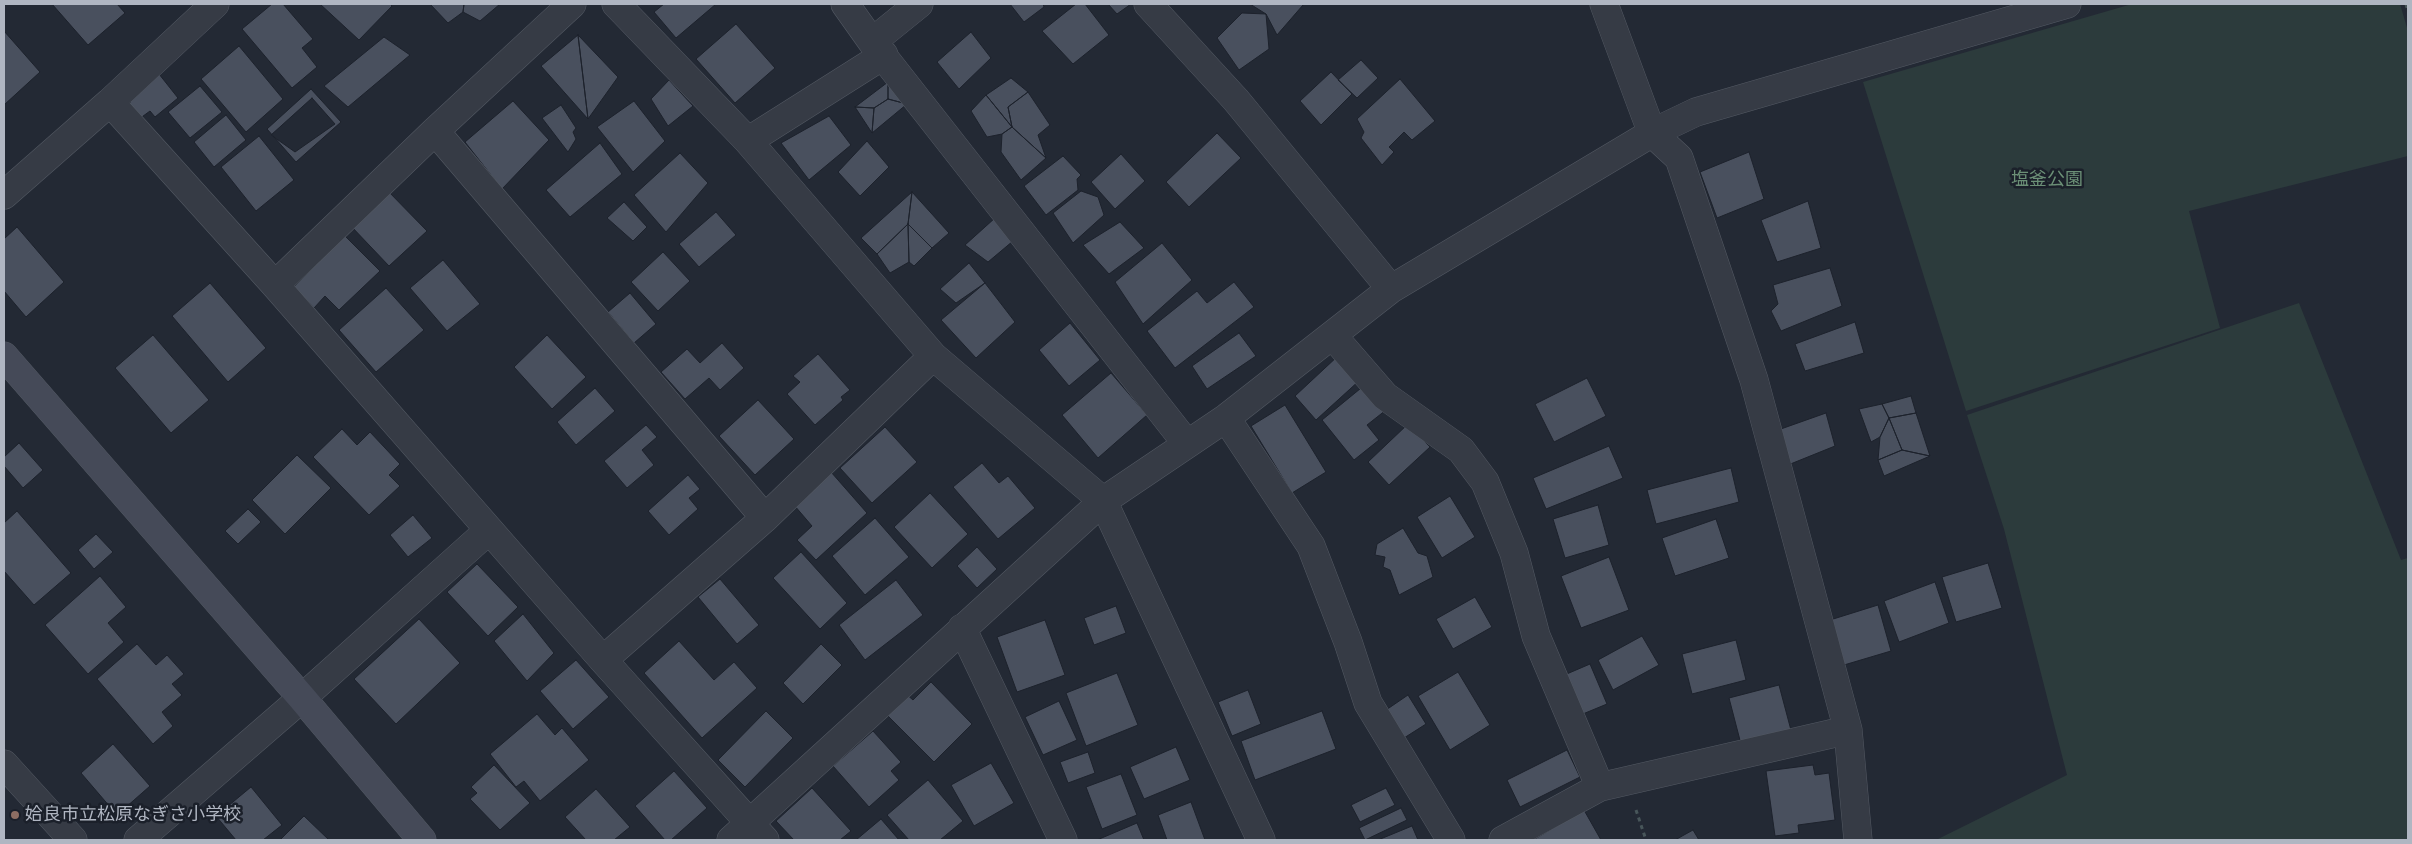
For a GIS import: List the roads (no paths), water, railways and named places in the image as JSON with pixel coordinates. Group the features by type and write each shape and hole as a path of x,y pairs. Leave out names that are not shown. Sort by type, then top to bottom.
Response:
{"street":[{"path":"4,195 110,102 215,4"},
{"path":"275,285 435,131 572,4"},
{"path":"616,4 748,141 933,356 1103,501 1262,840"},
{"path":"845,4 878,49 1187,444"},
{"path":"748,141 878,49 919,4"},
{"path":"1148,4 1236,100 1391,289"},
{"path":"1604,4 1652,133 1679,158 1751,371 1848,730 1858,840"},
{"path":"110,102 275,285 603,660 749,834 962,628 1103,501 1226,418 1391,289 1652,133 1696,112 2067,4"},
{"path":"435,131 765,518"},
{"path":"1333,336 1386,396 1461,450 1485,482 1514,553 1536,636 1600,787"},
{"path":"4,356 302,698 422,840"},
{"path":"603,660 765,518 933,356"},
{"path":"1226,418 1310,546 1348,642 1368,703 1451,840"},
{"path":"138,840 302,698 489,530"},
{"path":"962,628 1063,840"},
{"path":"1503,840 1600,787 1848,730"},
{"path":"4,764 72,840"}],"place":[{"name":"姶良市立松原なぎさ小学校","path":"15,815"}],"park label":[{"name":"塩釜公園","path":"2047,180"}]}
